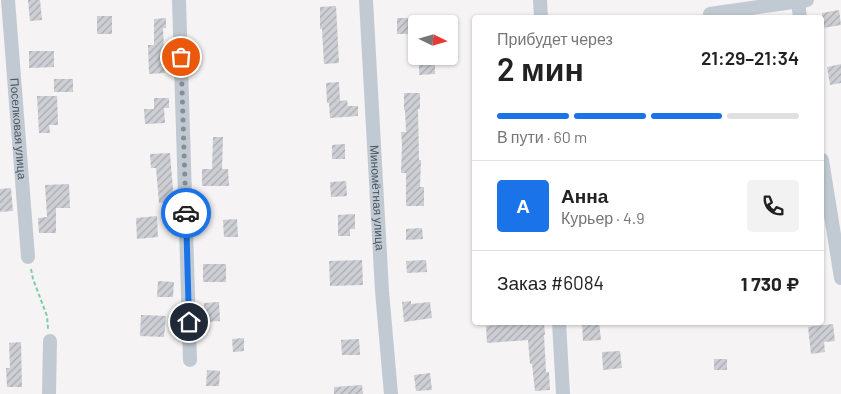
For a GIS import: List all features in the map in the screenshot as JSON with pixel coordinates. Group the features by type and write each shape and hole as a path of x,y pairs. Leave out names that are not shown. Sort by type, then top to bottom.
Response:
{"street":[{"name":"Поселковая улица","path":"8,0 28,257"},
{"path":"179,0 190,360"},
{"name":"Миномётная улица","path":"366,0 382,291 391,394"},
{"path":"540,0 541,15"},
{"path":"710,10 802,1 800,15"},
{"path":"824,172 841,278"},
{"path":"559,325 563,394"},
{"path":"50,341 50,394"}],"path":[{"path":"28,257 33,279 47,316 50,341"}],"building":[{"path":"28,0 40,0 42,20 30,21"},
{"path":"336,6 339,63 324,64 322,29 320,29 320,7"},
{"path":"839,10 841,25 824,28 824,15 822,13"},
{"path":"97,16 112,16 112,34 97,34"},
{"path":"166,18 166,28 163,28 165,73 149,74 148,45 154,45 154,19"},
{"path":"397,18 408,18 408,34 397,34"},
{"path":"29,51 54,51 54,67 29,68"},
{"path":"841,64 841,83 830,85 827,67"},
{"path":"419,65 435,65 435,74 419,75"},
{"path":"54,79 73,79 73,92 54,92"},
{"path":"339,82 340,101 347,100 348,106 358,106 358,116 330,118 326,83"},
{"path":"404,93 420,93 420,109 418,109 419,160 421,160 420,187 424,187 424,206 406,206 406,173 401,173 401,132 406,132"},
{"path":"37,96 57,96 58,125 49,125 50,133 39,133"},
{"path":"154,98 169,98 169,108 164,108 165,123 145,124 144,109 154,109"},
{"path":"213,137 223,137 222,169 228,169 229,186 202,186 202,169 212,169"},
{"path":"345,144 345,159 332,159 332,145"},
{"path":"170,153 174,202 159,203 156,168 151,168 150,154"},
{"path":"346,181 347,196 331,197 330,182"},
{"path":"69,184 70,208 56,208 56,233 39,233 38,218 47,217 45,185"},
{"path":"11,188 13,211 0,212 0,189"},
{"path":"355,214 355,229 350,229 350,236 338,236 338,215"},
{"path":"157,216 158,237 137,239 136,218"},
{"path":"237,219 238,237 224,237 223,220"},
{"path":"422,228 423,239 406,240 406,229"},
{"path":"362,260 363,285 330,286 329,261"},
{"path":"426,260 427,272 407,273 406,261"},
{"path":"203,264 226,264 226,282 203,282"},
{"path":"158,281 174,282 173,297 157,297"},
{"path":"411,301 411,304 430,302 432,318 404,322 402,302"},
{"path":"219,302 220,321 205,322 204,303"},
{"path":"141,315 166,316 164,337 140,336"},
{"path":"833,324 835,341 824,342 825,352 811,354 808,327"},
{"path":"544,325 546,372 549,372 550,390 535,391 528,340 487,343 486,326"},
{"path":"582,325 599,325 601,340 583,341"},
{"path":"244,338 244,351 233,352 232,339"},
{"path":"359,339 360,355 342,355 341,340"},
{"path":"21,342 22,387 7,387 6,368 10,368 9,343"},
{"path":"620,351 622,368 603,370 602,352"},
{"path":"714,359 727,359 727,370 714,370"},
{"path":"207,370 220,371 219,386 206,386"},
{"path":"430,373 432,390 416,391 414,375"},
{"path":"362,385 363,394 334,394 334,387"}],"way so far":[{"path":"181,57 186,213"}],"route":[{"path":"186,213 189,322"}]}
